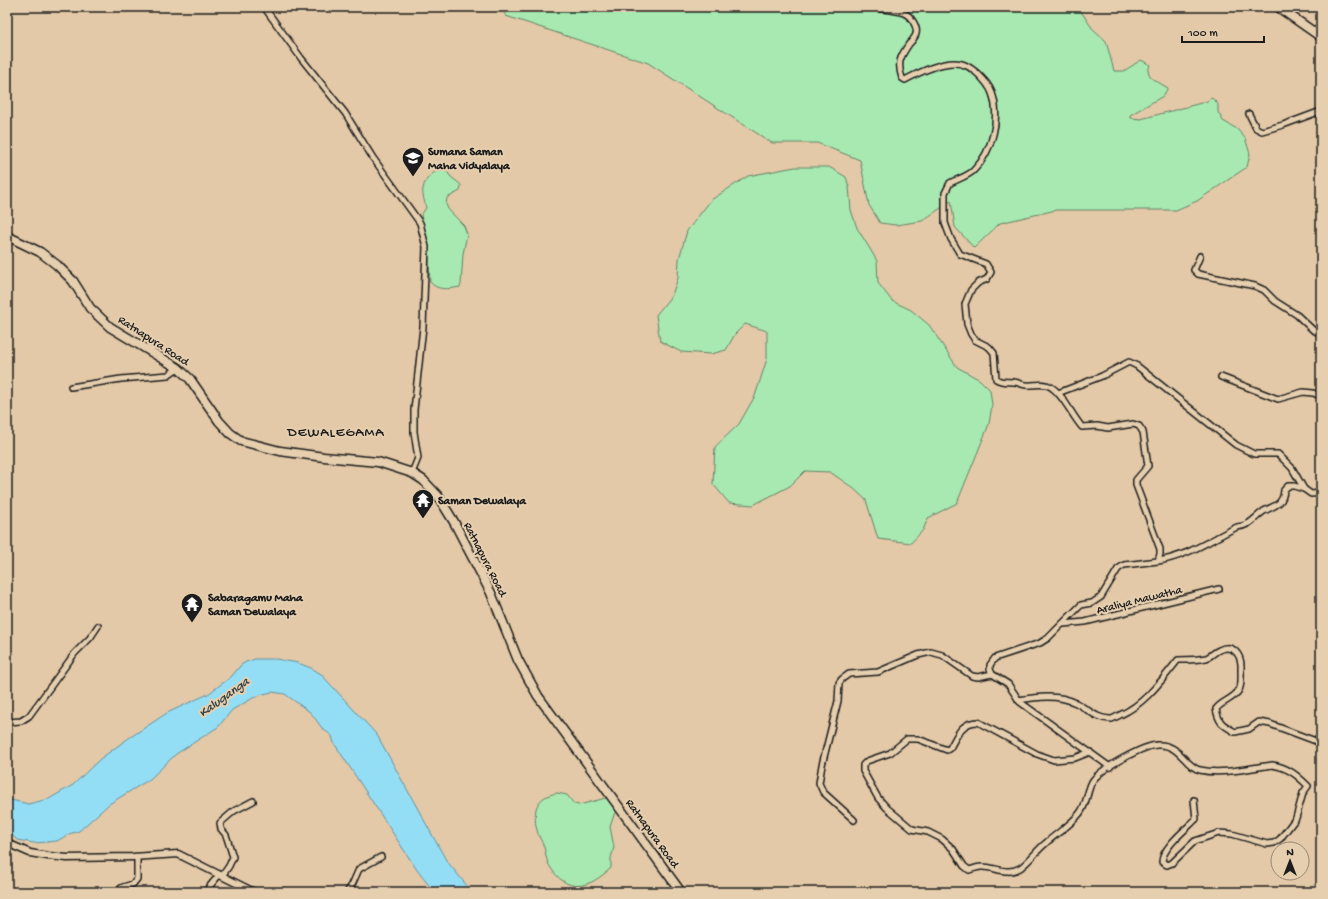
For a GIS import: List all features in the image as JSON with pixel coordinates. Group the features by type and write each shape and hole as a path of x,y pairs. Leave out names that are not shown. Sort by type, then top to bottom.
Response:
{"highway":[{"path":"1278,7 1321,37"},
{"name":"Ratnapura Road","path":"7,236 40,252 57,265 73,281 90,308 110,327 178,368 190,379 219,421 230,433 241,441 280,451 378,462 412,473 423,480 438,496 454,522 491,593 518,660 538,696 681,892"}],"street":[{"path":"264,7 301,58 345,113 373,158 420,223 426,247 423,327 414,410 414,432 418,458 412,473"},
{"path":"871,7 905,14 913,21 916,35 900,60 899,69 902,78 905,80 925,70 953,63 965,64 986,82 992,93 995,104 994,128 992,140 984,158 973,171 950,183 945,192 945,223 950,239 960,254 986,264 991,272 987,279 978,283 971,290 965,304 967,324 975,340 989,347 994,353 996,379 1001,382 1014,382 1025,386 1044,384 1051,387 1058,393 1074,418 1082,427 1097,426 1108,428 1133,424 1139,426 1143,432 1148,466 1136,480 1136,485 1160,549 1158,561"},
{"path":"1249,114 1256,128 1262,131 1321,111"},
{"path":"1200,256 1194,270 1198,274 1255,286 1264,290 1275,301 1297,315 1314,330 1321,334"},
{"path":"1058,393 1102,376 1129,362 1137,366 1236,446 1254,454 1278,454 1292,468 1304,489"},
{"path":"71,387 121,379 168,375 178,368"},
{"path":"1222,377 1278,399 1302,392 1314,393 1321,396"},
{"path":"1110,767 1018,700 1008,684 992,674 990,665 995,658 1040,643 1048,638 1081,605 1092,603 1101,597 1118,569 1124,565 1167,559 1185,553 1237,527 1244,527 1264,512 1275,506 1283,497 1284,490 1288,486 1304,489 1311,494 1321,493"},
{"name":"Araliya Mawatha","path":"1063,624 1098,619 1219,589"},
{"path":"7,722 21,721 29,716 75,653 90,638 98,626"},
{"path":"1018,700 1036,697 1060,698 1076,703 1096,716 1112,719 1127,712 1142,702 1178,660 1206,658 1224,648 1232,649 1237,651 1241,665 1240,688 1236,694 1220,704 1216,710 1221,723 1235,732 1249,730 1259,722 1270,724 1321,743"},
{"path":"854,820 823,792 819,783 838,701 839,683 842,678 849,674 878,672 918,655 931,652 942,655 972,676 978,677 992,674"},
{"path":"1090,752 1075,758 1054,760 1037,754 978,722 971,722 963,726 950,748 947,750 918,739 908,739 890,754 867,761 863,765 863,771 878,798 887,808 912,829 928,832 942,839 953,849 964,866 969,870 982,866 1005,872 1020,868 1071,822 1081,811 1092,780 1119,760 1144,748 1157,745 1169,746 1183,756 1194,768 1200,770 1218,771 1272,765 1281,766 1297,775 1308,786 1303,793 1296,818 1280,839 1274,843 1267,844 1232,834 1219,832 1195,841 1172,864 1168,865 1162,862 1162,856 1196,819 1194,800"},
{"path":"205,892 229,866 233,857 226,835 221,829 220,822 234,811 253,801"},
{"path":"7,843 30,853 67,858 137,857 178,854 254,892"},
{"path":"347,892 359,869 381,856"},
{"path":"114,892 132,884 137,879 137,857"}],"green space":[{"path":"501,7 1078,7 1092,28 1106,41 1114,71 1124,71 1141,60 1150,65 1148,71 1151,78 1168,88 1163,96 1130,115 1131,118 1141,119 1205,102 1212,98 1218,104 1218,112 1223,121 1237,129 1245,138 1250,154 1247,167 1197,201 1176,210 1056,210 1000,223 974,248 955,227 951,201 922,221 896,225 880,223 869,205 860,160 817,143 772,143 648,63 506,16"},
{"path":"795,167 829,167 846,177 849,187 851,210 857,228 877,261 878,283 892,301 911,310 929,325 957,367 980,380 990,390 992,405 989,424 957,503 928,518 923,530 911,543 878,539 866,500 853,488 830,472 805,471 790,486 753,505 729,503 713,484 715,447 739,424 755,396 767,359 767,331 745,324 735,334 726,350 711,354 681,352 660,341 656,315 672,295 678,278 679,259 687,231 711,200 748,176"},
{"path":"445,168 450,176 461,185 460,191 447,198 446,204 448,209 464,226 467,234 463,254 460,287 448,289 436,287 430,282 428,243 421,215 426,208 423,191 426,181 434,173"},
{"path":"557,793 567,795 574,804 579,805 606,798 613,806 615,812 610,827 614,847 611,858 611,868 594,881 586,884 578,886 570,885 556,875 548,863 538,832 535,817 537,805 544,798"}],"water":[{"name":"Kaluganga","path":"255,659 276,659 298,663 321,674 377,735 446,860 472,892 434,892 417,870 334,743 332,736 322,728 311,713 285,694 272,692 253,698 232,710 218,727 176,754 150,779 109,804 79,831 69,834 57,841 34,843 17,840 7,830 7,799 28,804 49,799 73,785 100,759 126,740 167,713 208,694 231,677 241,665"}],"place":[{"name":"Sumana Saman Maha Vidyalaya","path":"413,178"},
{"name":"Saman Dewalaya","path":"423,520"},
{"name":"Sabaragamu Maha Saman Dewalaya","path":"192,624"}],"district":[{"name":"DEWALEGAMA","path":"336,431"}]}
